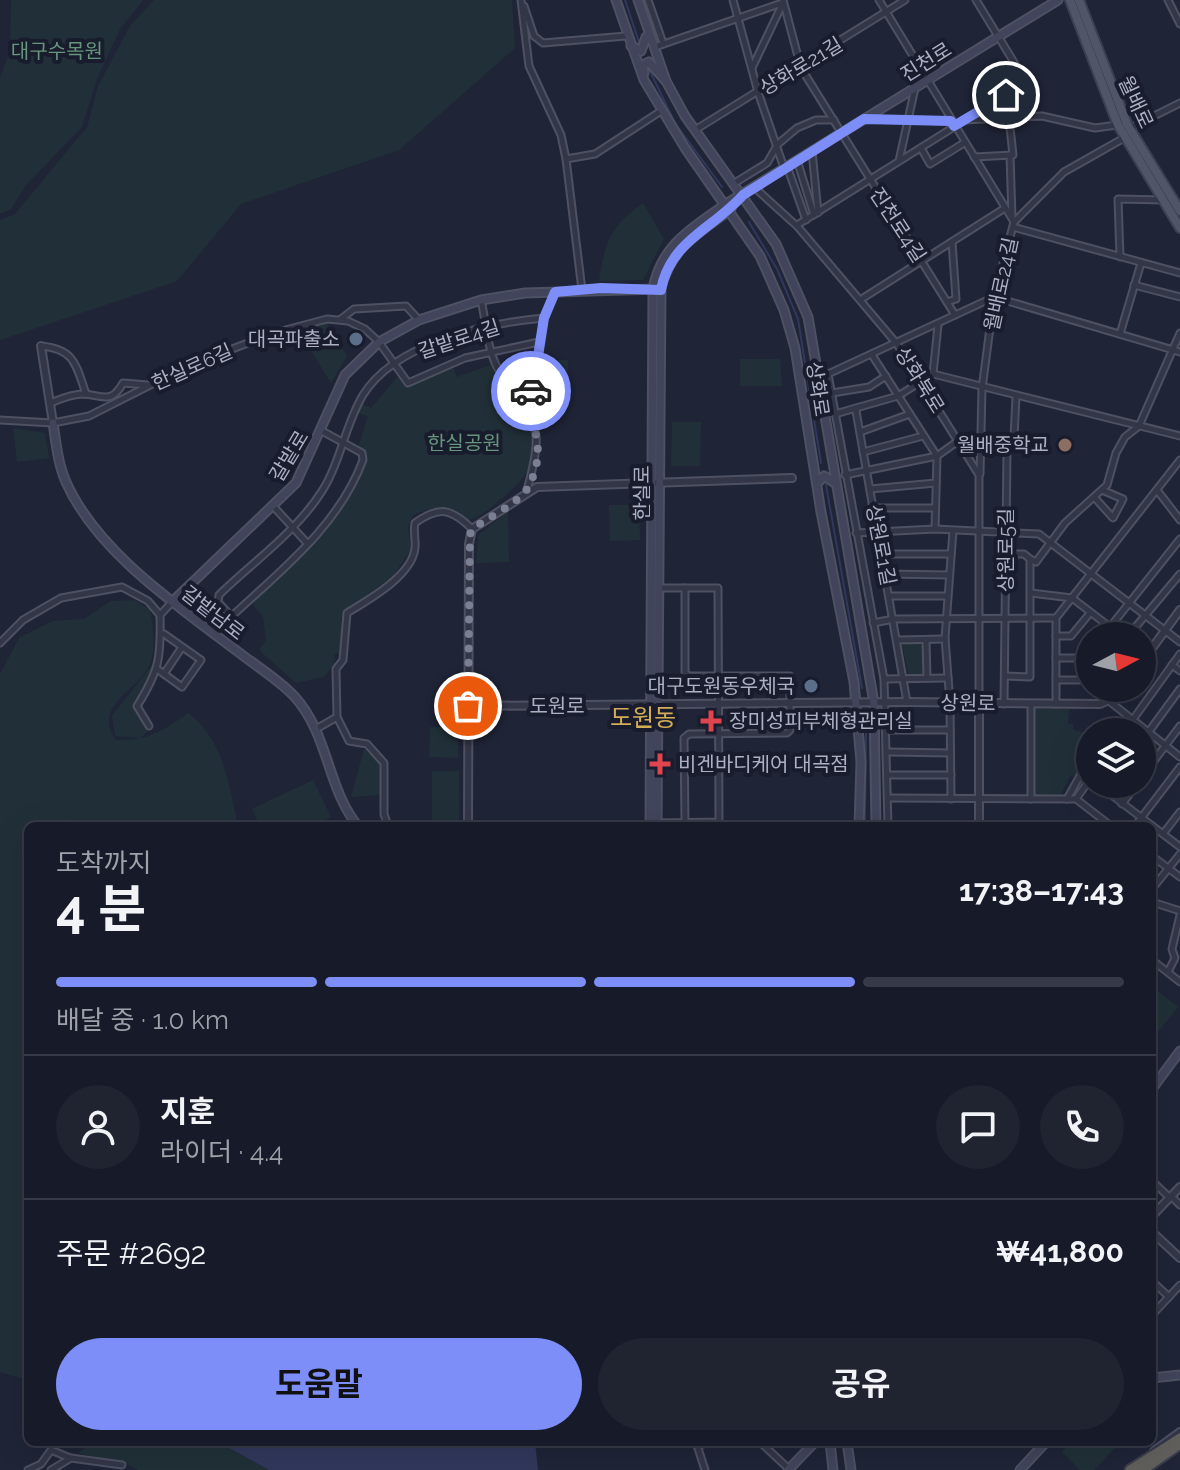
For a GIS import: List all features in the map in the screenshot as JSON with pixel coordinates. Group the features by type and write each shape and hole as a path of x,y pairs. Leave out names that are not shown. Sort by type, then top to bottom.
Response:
{"highway":[{"path":"1130,1470 1180,1440"},
{"path":"1143,1470 1150,1459"}],"main road":[{"name":"상화로","path":"616,0 628,40 652,95 728,207 774,282 784,310 795,348 855,686 860,731 859,822"},
{"name":"상화로","path":"638,0 652,48 666,81 695,130 733,184 738,197 776,244 808,317 874,703 877,732 876,822"},
{"name":"진천로","path":"738,197 1058,0"},
{"name":"월배로","path":"1070,0 1118,125 1127,133 1180,211"},
{"name":"월배로","path":"1079,0 1127,133 1180,228"},
{"path":"628,40 635,50 644,49 646,30"},
{"path":"652,95 643,68 645,63 652,64 666,81"},
{"path":"719,194 730,189 725,172"},
{"path":"719,194 738,197"},
{"name":"한실로","path":"655,822 657,289 662,257 673,242 728,207 738,197"},
{"name":"갈밭로","path":"172,602 296,483 345,375 379,342 419,320 481,300 582,290 657,289"},
{"name":"갈밭남로","path":"53,423 66,482 82,512 102,538 172,602 293,694 316,729 344,804 355,822"},
{"path":"814,462 822,468 831,458"},
{"path":"817,484 824,476 835,483"},
{"name":"한실로","path":"654,482 658,588 654,705"},
{"path":"855,686 864,693 870,682"},
{"path":"860,731 869,725 877,732"},
{"path":"1156,1083 1180,1051"},
{"path":"1156,1378 1180,1375"},
{"path":"788,1469 811,1446"},
{"path":"830,1446 833,1470"},
{"path":"848,1446 851,1470"},
{"path":"1020,1470 1042,1446"}],"street":[{"path":"522,0 534,36 550,44 628,40"},
{"path":"522,0 529,66 561,135 566,159 582,290"},
{"path":"648,0 663,43"},
{"path":"733,0 758,92 806,220"},
{"path":"879,0 884,13 1013,223 1180,273"},
{"name":"상화로21길","path":"695,130 801,68 905,0"},
{"path":"796,226 921,148 952,124 964,120 1026,82 976,0"},
{"path":"1168,0 1180,24"},
{"path":"652,48 782,2"},
{"path":"751,69 782,2"},
{"name":"진천로4길","path":"782,2 801,68 955,315"},
{"path":"524,40 534,36"},
{"path":"899,162 915,88"},
{"name":"월배로24길","path":"979,475 982,389 994,297 1013,223 1064,172 1180,103"},
{"path":"566,159 595,154 661,111"},
{"path":"964,120 1042,116 1095,128 1118,125"},
{"path":"1009,118 1013,223"},
{"path":"864,119 908,119 952,124"},
{"path":"733,184 767,163 778,144 797,128 816,120 835,120"},
{"path":"921,148 930,164 964,143"},
{"path":"812,151 816,214"},
{"path":"973,157 1012,155"},
{"path":"797,160 816,214"},
{"name":"상화북로","path":"755,188 796,226 897,344 979,475"},
{"path":"1120,257 1118,199 1163,200"},
{"path":"860,300 1005,208"},
{"path":"947,302 956,299 952,242"},
{"path":"1120,334 1141,263"},
{"path":"1134,285 1180,297"},
{"path":"520,401 539,382 536,369 539,342 544,318 555,292"},
{"path":"888,822 889,752 884,679 828,374 994,297 1177,351"},
{"path":"481,300 492,350 503,376 537,429 537,455 527,490"},
{"path":"341,319 354,309 406,306 419,320"},
{"name":"갈밭로4길","path":"231,616 218,602 219,595 292,527 322,493 363,395 394,365 442,340 487,327 544,318"},
{"path":"341,319 360,326 379,342 410,382 492,350 539,342"},
{"name":"한실로6길","path":"0,420 53,423 89,416 149,385 265,336 313,322 341,319"},
{"path":"933,374 938,324"},
{"path":"1006,554 1024,554 1036,562 1065,523 1102,490 1125,437 1139,426 1177,351 1180,333"},
{"path":"53,423 41,346 60,348 69,354 86,394"},
{"path":"872,355 937,456 935,529"},
{"path":"503,376 536,369"},
{"path":"835,414 856,411 898,396 933,374 982,389 1180,436"},
{"path":"832,393 869,387 886,376"},
{"path":"50,403 86,394 101,399 113,397 123,383 149,385"},
{"path":"113,397 118,403"},
{"name":"상원로5길","path":"1004,704 1007,451 1014,437 1016,397"},
{"name":"상원로1길","path":"856,411 906,679 907,702"},
{"path":"860,432 910,414"},
{"path":"214,633 307,543 342,503 359,471 362,453 346,441 322,431"},
{"path":"863,452 923,436"},
{"path":"845,475 937,456 958,441"},
{"path":"1056,705 1056,618 1180,460"},
{"path":"979,475 979,822"},
{"path":"468,822 469,544 472,529 527,490 792,478"},
{"path":"870,489 936,483"},
{"path":"1094,498 1113,518 1123,499 1102,490"},
{"path":"1157,490 1180,520"},
{"path":"274,507 307,543"},
{"path":"874,508 935,508"},
{"path":"387,822 384,763 367,744 349,741 337,717 336,669 343,660 347,613 386,590 398,576 415,551 415,523 428,514 446,509 459,515 472,529"},
{"path":"856,533 878,530 1027,530 1049,542 1180,642"},
{"path":"951,799 950,703 945,639 953,531"},
{"path":"1114,622 1180,539"},
{"path":"882,554 951,554"},
{"path":"1005,676 1030,677 1030,559"},
{"path":"886,574 949,575"},
{"path":"1138,622 1180,574"},
{"path":"0,643 23,620 61,598 122,587 148,601 160,615 163,633 157,669 137,706 149,726"},
{"path":"658,588 685,588 718,588 718,676 718,734 719,822 685,822 684,738 689,734 718,734 787,733 790,730 790,676 718,676 688,676 685,672 685,588"},
{"path":"1031,593 1072,598 1103,622"},
{"path":"890,596 947,596"},
{"path":"160,615 172,602"},
{"path":"1156,643 1180,610"},
{"path":"1056,636 1071,636 1090,613"},
{"path":"873,623 894,619 1056,618"},
{"path":"157,669 182,687 201,660 163,633"},
{"path":"898,640 945,639"},
{"path":"926,640 927,678"},
{"path":"164,674 182,647"},
{"path":"1133,718 1180,654"},
{"path":"1056,658 1076,658"},
{"path":"1172,665 1180,671"},
{"path":"884,679 948,678"},
{"path":"1056,680 1076,680"},
{"path":"1156,722 1180,689"},
{"name":"상원로","path":"857,704 1056,705 1096,702"},
{"path":"1110,702 1130,718"},
{"name":"도원로","path":"468,706 857,704"},
{"path":"1031,704 1031,799"},
{"path":"316,729 337,717"},
{"path":"1156,758 1180,726"},
{"path":"887,730 950,730"},
{"path":"1156,739 1180,757"},
{"path":"889,752 950,753"},
{"path":"1138,822 1180,767"},
{"path":"889,775 951,775"},
{"path":"1066,799 1076,782"},
{"path":"889,798 1076,799 1106,822"},
{"path":"1115,798 1146,822"},
{"path":"1122,804 1126,798"},
{"path":"1163,834 1180,812"},
{"path":"1156,829 1180,847"},
{"path":"1156,884 1180,854"},
{"path":"1156,859 1180,877"},
{"path":"1156,904 1180,913 1172,949 1175,958 1168,972"},
{"path":"1156,963 1180,982"},
{"path":"1156,1185 1180,1205"},
{"path":"1156,1212 1180,1187"},
{"path":"1156,1236 1180,1258"},
{"path":"1156,1285 1169,1297"},
{"path":"1156,1311 1180,1285"},
{"path":"697,1446 705,1470"},
{"path":"764,1446 788,1469"},
{"path":"28,1470 41,1464 51,1450 71,1458 122,1465"},
{"path":"51,1470 71,1458"}],"green space":[{"name":"대구수목원","path":"11,0 143,0 120,29 97,79 82,127 26,185 11,209 0,214 0,77 10,52"},
{"path":"154,0 512,0 515,48 399,150 241,204 177,281 0,340 0,220 15,214 87,127 98,86 130,26"},
{"path":"643,203 664,239 643,280 599,281 611,236 623,220"},
{"path":"327,323 347,356 331,383 299,331"},
{"path":"740,359 780,359 782,386 740,386"},
{"path":"542,360 568,360 568,392 538,392 547,376"},
{"name":"한실공원","path":"493,364 532,429 535,444 533,460 524,476 492,507 471,519 465,521 447,508 413,515 408,527 411,549 394,575 347,610 341,619 342,652 334,654 335,663 324,677 296,683 259,650 266,641 263,617 251,602 335,518 366,460 359,444 368,416 358,413 362,404 371,408 398,376 408,387 453,368 457,377"},
{"path":"672,422 701,422 700,466 671,466"},
{"path":"13,428 45,433 49,458 17,462"},
{"path":"609,505 639,505 640,540 610,541"},
{"path":"508,512 509,562 476,563 478,535"},
{"path":"134,600 150,610 154,636 153,655 146,671 120,698 109,717 116,740 146,737 188,713 210,736 217,749 237,822 24,822 24,1379 0,1372 0,674 19,638 53,621 84,619 111,601"},
{"path":"923,641 925,674 909,676 902,645"},
{"path":"152,665 148,682 133,703 148,731 140,738 115,736 112,716"},
{"path":"1034,709 1069,709 1068,724 1073,724 1073,730 1076,731 1076,777 1070,776 1061,794 1033,794"},
{"path":"430,727 458,728 458,758 429,757"},
{"path":"364,749 381,764 381,795 351,797"},
{"path":"432,771 459,771 459,822 432,822"},
{"path":"313,780 331,817 321,822 258,822 252,809"},
{"path":"1156,990 1178,1007 1158,1032 1156,1030"},
{"path":"88,1446 225,1446 269,1470 138,1470 127,1464 78,1453"},
{"path":"1067,1446 1116,1447 1094,1470 1080,1470 1062,1452"}],"water":[{"path":"225,1446 535,1446 538,1470 269,1470"}],"waterway":[{"path":"625,0 640,45"},
{"path":"647,65 675,123 722,187"},
{"path":"749,222 777,269 798,319 821,463"},
{"path":"826,485 862,688"},
{"path":"865,822 866,730"}],"way so far":[{"path":"468,706 470,535 472,529 527,490 537,455 537,429 532,416 520,401 531,391"}],"place":[{"name":"대곡파출소","path":"356,339"},
{"name":"월배중학교","path":"1065,445"},
{"name":"대구도원동우체국","path":"811,686"},
{"name":"장미성피부체형관리실","path":"711,721"},
{"name":"비겐바디케어 대곡점","path":"660,764"}],"district":[{"name":"도원동","path":"643,717"}],"route":[{"path":"531,391 539,382 536,369 539,342 544,318 555,292 601,288 661,290 667,266 678,249 729,210 743,195 864,119 951,121 954,126 1006,95"}]}
